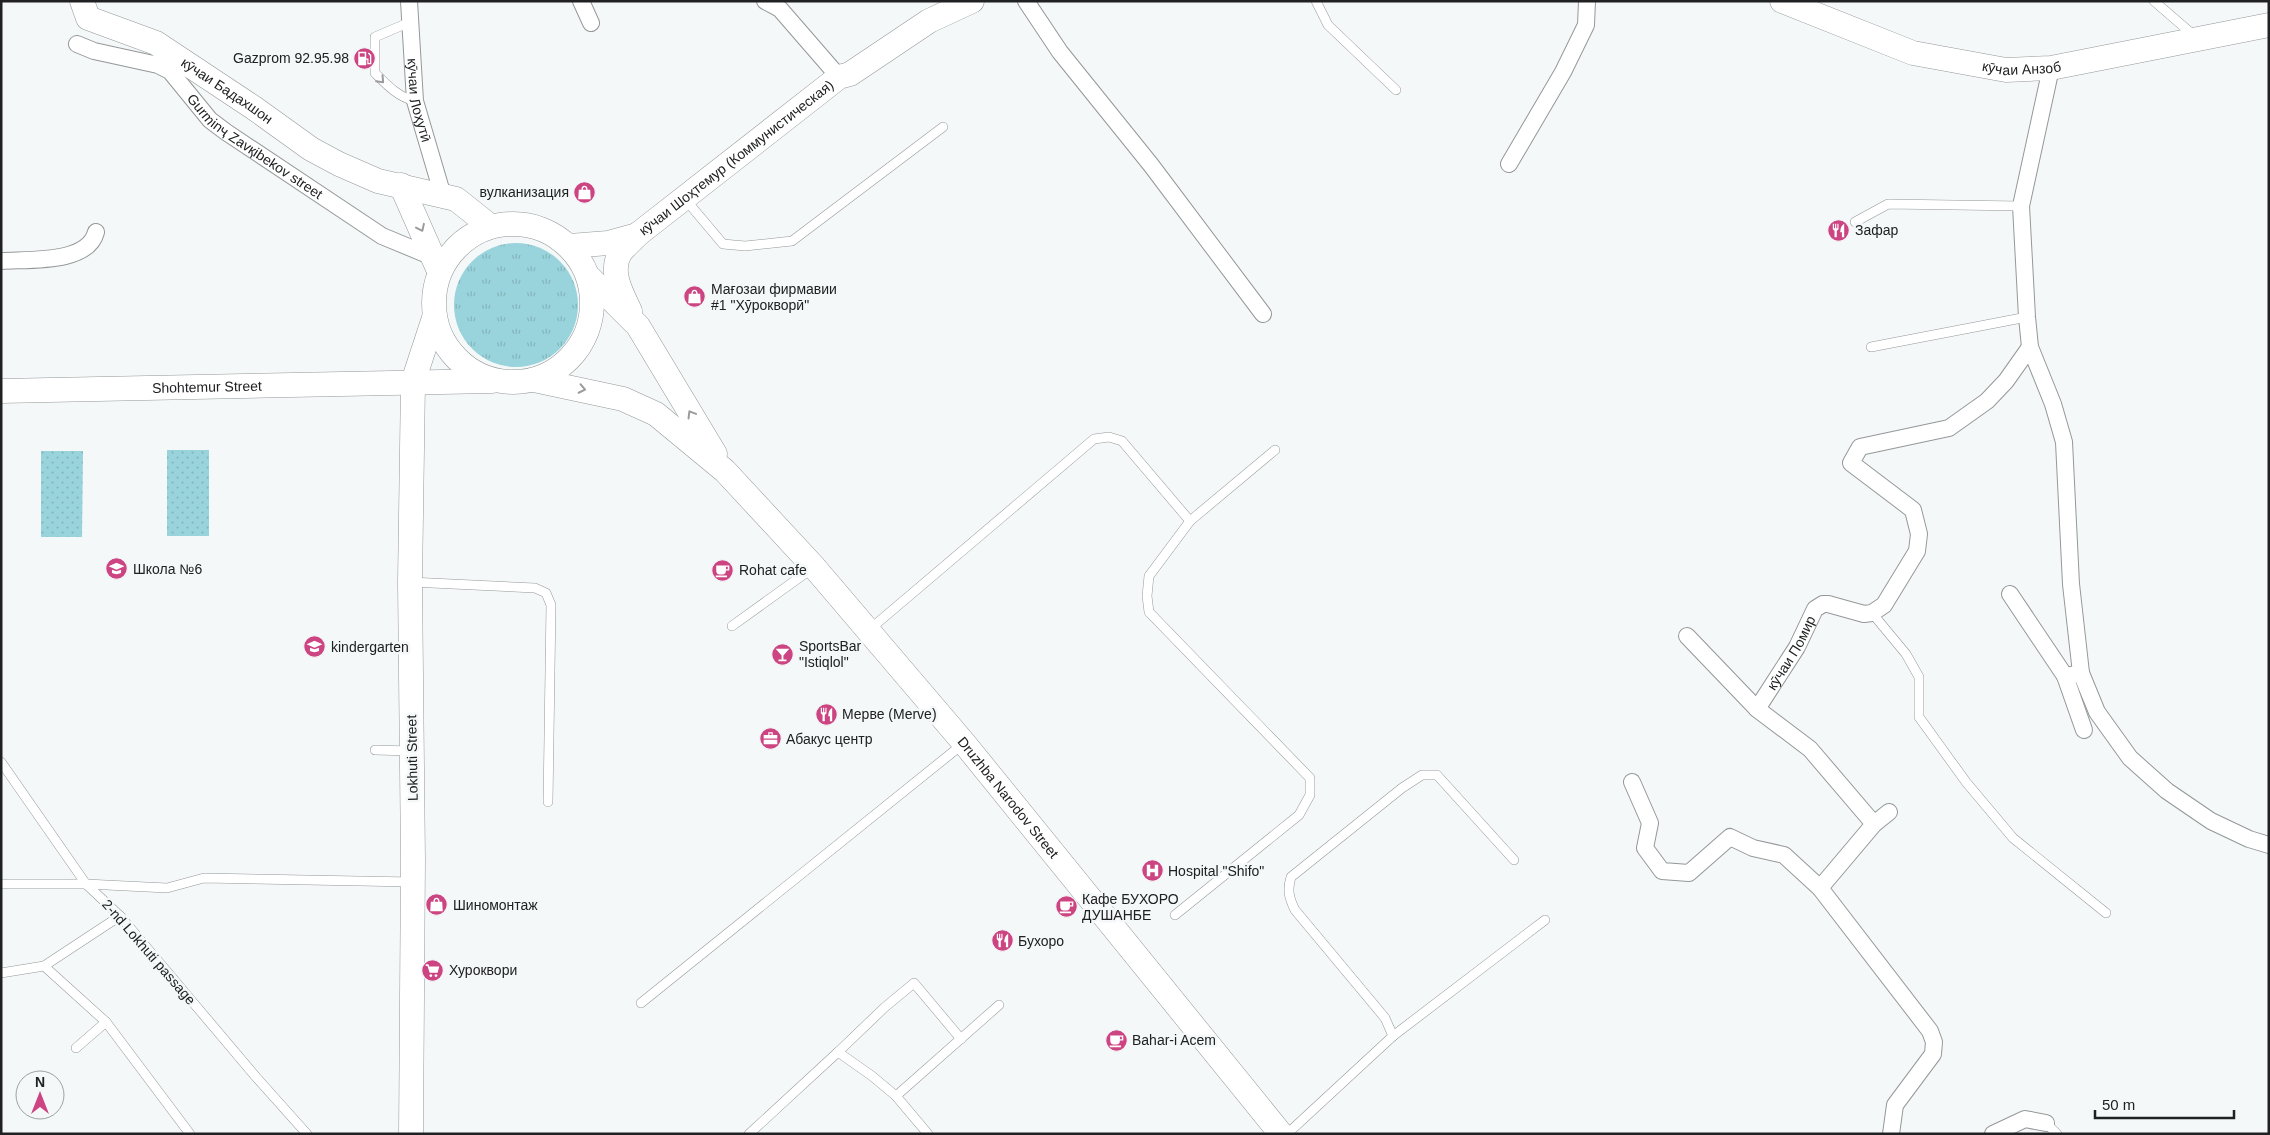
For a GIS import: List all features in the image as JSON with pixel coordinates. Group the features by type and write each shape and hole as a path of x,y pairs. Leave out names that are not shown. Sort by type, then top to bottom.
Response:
{"main road":[{"name":"кӯчаи Бадахшон","path":"82,1 88,18 156,43 311,148 340,164 378,181 401,185"},
{"name":"кӯчаи Шоҳтемур (Коммунистическая)","path":"570,246 608,243 637,235 839,77 850,74 930,21 972,1"},
{"name":"кӯчаи Анзоб","path":"1782,1 1913,53 2006,70 2051,68 2269,25"},
{"path":"401,185 437,264 433,294 434,318 442,340 456,359 474,373 496,381 534,380 623,399 656,414 725,471"},
{"path":"401,185 456,199 490,226"},
{"path":"437,264 460,243 490,226 512,223 533,225 553,233 570,246 588,276 638,326"},
{"path":"637,235 620,253 616,266 618,286 638,326 725,471"},
{"path":"534,380 563,365 584,340 593,308 588,276"},
{"name":"Lokhuti Street","path":"411,1134 412,751 410,582 413,382 434,318"},
{"name":"Shohtemur Street","path":"1,390 413,382 456,384 496,381"},
{"name":"Druzhba Narodov Street","path":"725,471 814,567 964,742 1281,1134"}],"street":[{"name":"кӯчаи Лоҳутӣ","path":"409,1 415,101 443,196"},
{"path":"581,1 591,23"},
{"path":"765,1 780,9 839,77"},
{"path":"1026,1 1060,52 1151,165 1263,314"},
{"path":"1509,164 1562,72 1586,25 1587,1"},
{"name":"Gurminҷ Zavқibekov street","path":"77,44 94,51 158,65 170,71 210,120 226,132 382,236 437,264"},
{"path":"2051,68 2021,206 2030,347 2054,404 2064,442 2071,584 2081,673 2097,712 2130,758 2167,791 2211,821 2249,839 2269,845"},
{"path":"1,261 65,256 86,248 94,241 96,232"},
{"path":"1872,613 1884,605 1917,551 1919,534 1912,510 1851,463 1860,447 1949,428 1987,401 2006,381 2030,347"},
{"path":"2010,594 2065,676 2084,730"},
{"name":"кӯчаи Помир","path":"1757,709 1796,647 1815,609 1823,604 1828,604 1864,614 1872,613"},
{"path":"1687,636 1757,709 1810,749 1874,824"},
{"path":"2065,676 2081,673"},
{"path":"1632,782 1650,823 1645,848 1662,871 1689,873 1730,837 1753,848 1784,855 1820,888 1930,1031 1934,1042 1933,1054 1895,1105 1891,1134"},
{"path":"1820,888 1874,824 1889,812"},
{"path":"1992,1134 2025,1118 2052,1128"}],"lane":[{"path":"1316,1 1328,25 1396,90"},
{"path":"2154,1 2191,33 2214,36"},
{"path":"410,22 375,37 374,73 387,86 406,99 415,101"},
{"path":"685,198 723,244 745,246 792,241 942,127"},
{"path":"1854,222 1888,204 2021,206"},
{"path":"1871,348 2027,317"},
{"path":"869,630 1094,439 1109,437 1122,441 1190,522"},
{"path":"1175,915 1299,815 1310,795 1310,778 1149,612 1147,596 1150,576 1190,522 1275,450"},
{"path":"732,626 814,567"},
{"path":"410,582 535,588 546,594 551,605 548,802"},
{"path":"1872,613 1906,654 1919,677 1919,717 1966,782 2013,838 2106,913"},
{"path":"641,1003 964,742"},
{"path":"374,750 412,751"},
{"name":"2-nd Lokhuti passage","path":"1,762 86,884 120,916 249,1070 307,1134"},
{"path":"1393,1036 1385,1018 1295,910 1289,897 1288,887 1291,877 1402,788 1422,775 1437,774 1514,860"},
{"path":"1,884 86,884 167,888 204,878 412,882"},
{"path":"1,973 44,966 120,916"},
{"path":"1287,1134 1393,1036 1545,920"},
{"path":"44,966 106,1022 190,1134"},
{"path":"749,1134 885,1007 914,983 961,1039"},
{"path":"896,1096 999,1005"},
{"path":"76,1048 106,1022"},
{"path":"838,1052 896,1096 928,1134"}],"green space":[{"path":"516,243 540,247 560,261 574,281 578,305 574,329 560,349 540,363 516,367 492,363 472,349 458,329 454,305 458,281 472,261 492,247"},
{"path":"167,450 209,450 209,536 167,536"},
{"path":"41,451 83,451 82,537 41,537"}],"place":[{"name":"Gazprom 92.95.98","path":"365,58"},
{"name":"вулканизация","path":"585,192"},
{"name":"Зафар","path":"1839,230"},
{"name":"Мағозаи фирмавии #1 \"Хӯрокворӣ\"","path":"695,297"},
{"name":"Школа №6","path":"117,569"},
{"name":"Rohat cafe","path":"723,570"},
{"name":"kindergarten","path":"315,647"},
{"name":"SportsBar \"Istiqlol\"","path":"783,654"},
{"name":"Мерве (Merve)","path":"826,714"},
{"name":"Абакус центр","path":"770,739"},
{"name":"Hospital \"Shifo\"","path":"1152,871"},
{"name":"Шиномонтаж","path":"437,905"},
{"name":"Кафе БУХОРО ДУШАНБЕ","path":"1066,907"},
{"name":"Бухоро","path":"1002,941"},
{"name":"Хуроквори","path":"433,970"},
{"name":"Bahar-i Acem","path":"1116,1040"}]}
